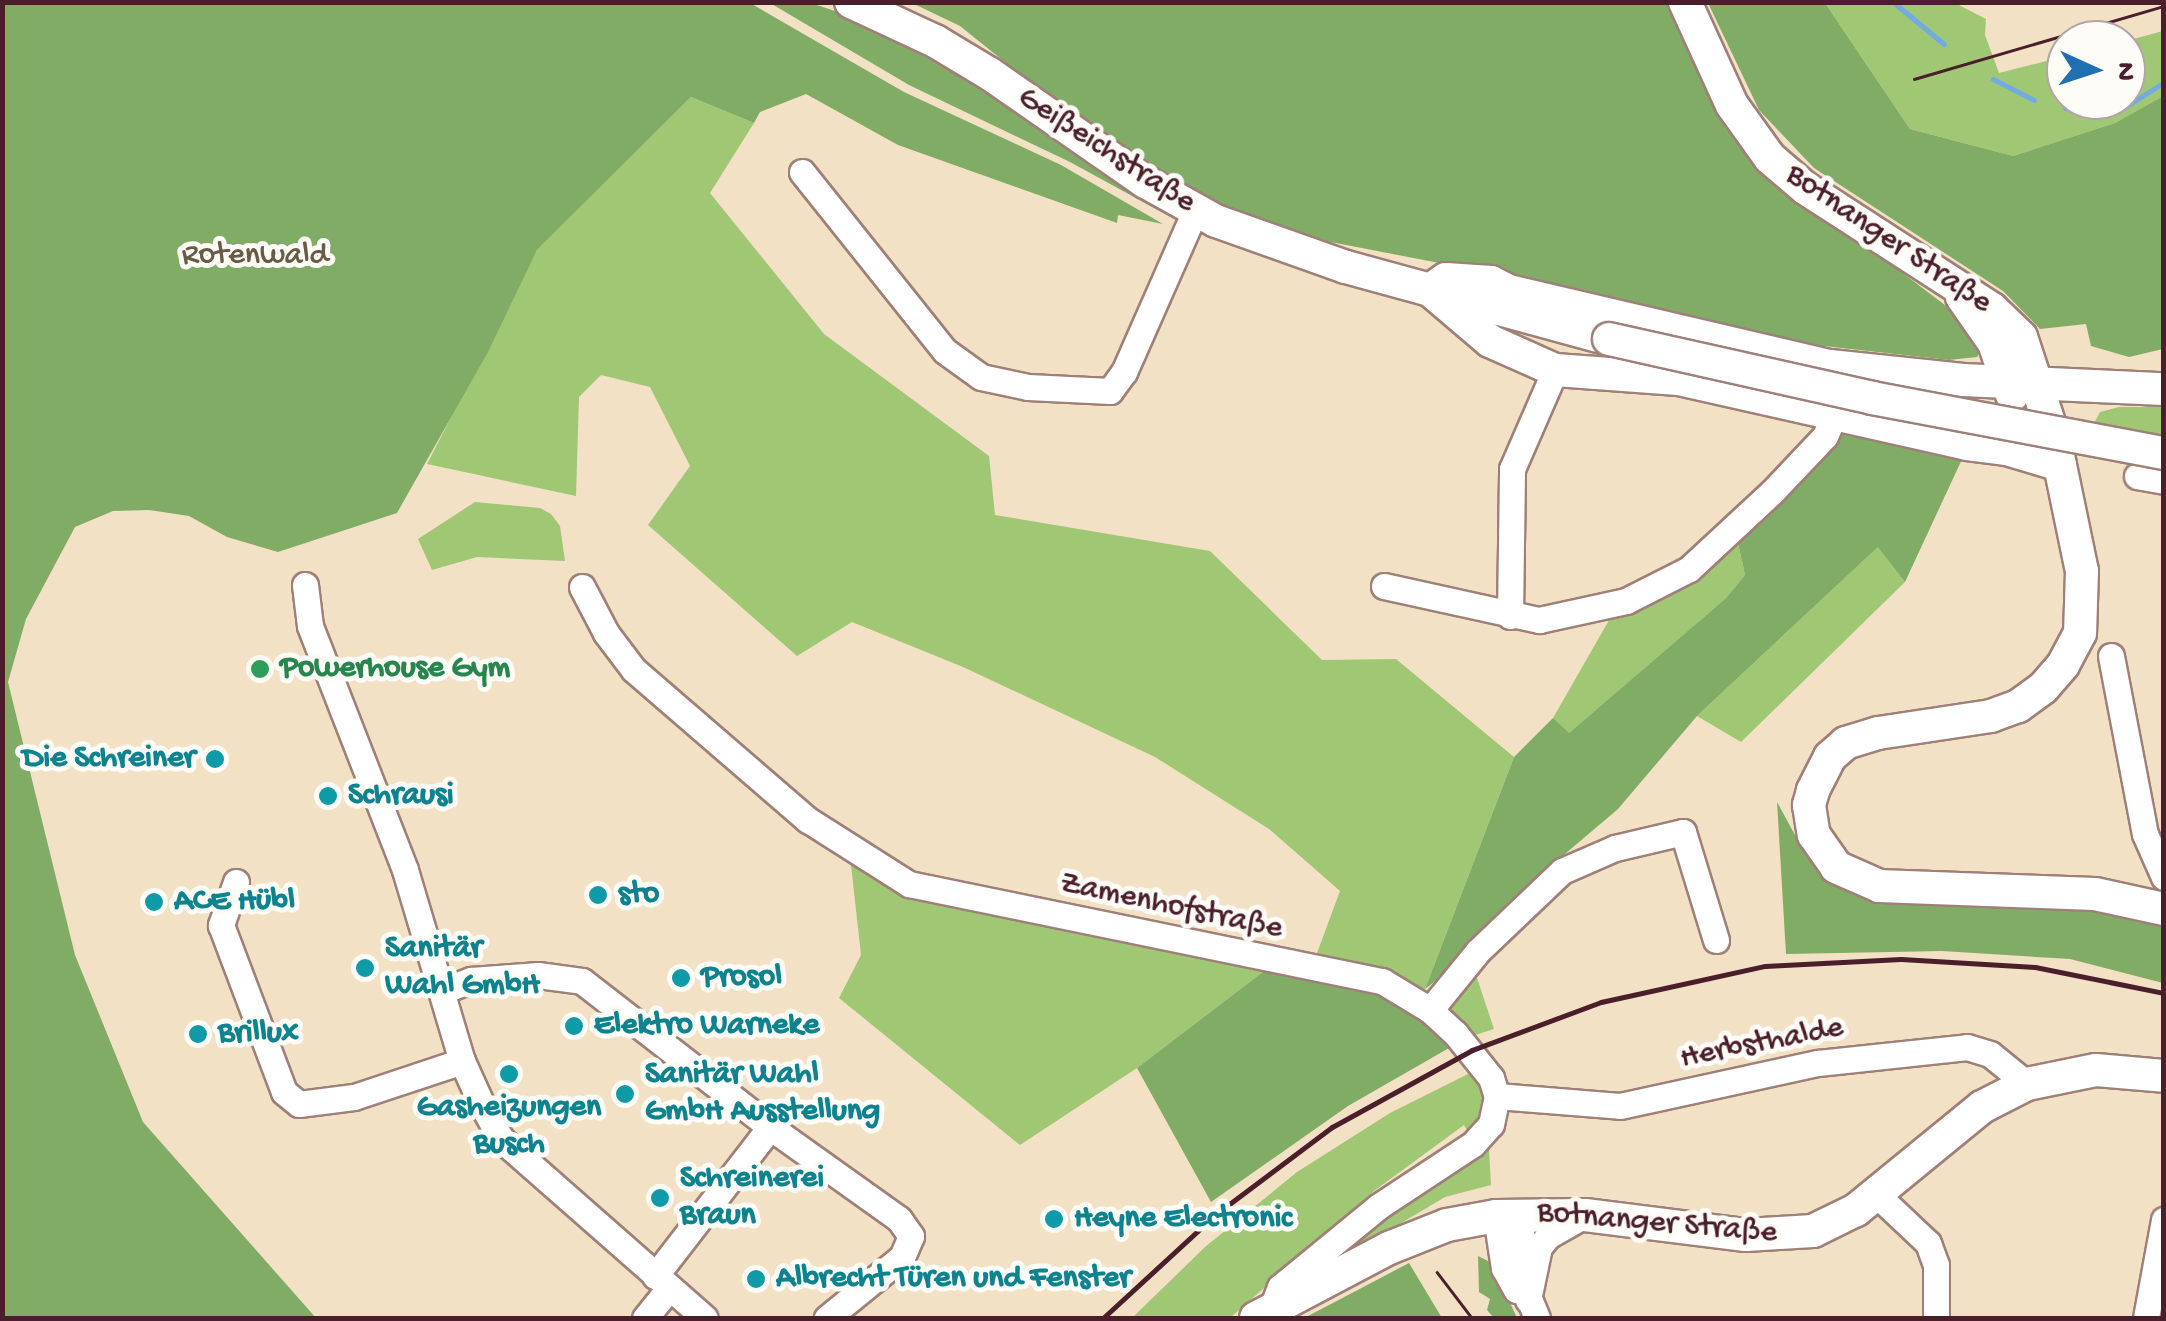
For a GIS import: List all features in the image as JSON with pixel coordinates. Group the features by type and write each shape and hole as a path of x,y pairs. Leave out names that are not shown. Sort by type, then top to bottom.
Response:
{"main road":[{"name":"Geißeichstraße","path":"851,2 935,41 990,74 1195,211 1309,255 1609,338 1856,394 2164,453"},
{"name":"Botnanger Straße","path":"1685,2 1732,104 1770,158 1805,188 2009,322 2021,337 2030,398 2060,465 2079,554 2084,608 2080,632 2063,665 2032,697 1991,716 1878,733 1846,743 1819,772 1810,819 1814,836 1836,866 1879,886 2095,894 2163,907"},
{"name":"Geißeichstraße","path":"1430,290 1446,279 1464,277 1784,357 2030,398 2084,388 2164,389"},
{"name":"Geißeichstraße","path":"1430,290 1490,341 1554,370 1678,380 1834,416 2007,449 2060,465"},
{"path":"1560,326 1556,343 1559,358 1598,374"},
{"path":"1940,437 1994,418 2030,398 2036,434 2007,449"},
{"name":"Botnanger Straße","path":"1263,1314 1415,1237 1509,1214 1585,1215 1785,1236 1835,1222 1876,1195 1982,1106 2028,1084 2096,1070 2164,1076"}],"street":[{"path":"802,172 946,350 981,377 1028,387 1110,391 1124,372 1195,211"},
{"path":"1510,616 1512,469 1554,370"},
{"path":"1399,596 1539,620 1578,614 1661,587 1689,569 1762,502 1825,436 1834,416"},
{"path":"2138,476 2164,482"},
{"path":"306,585 310,626 405,870 462,1062 501,1139 705,1318"},
{"name":"Zamenhofstraße","path":"582,587 606,633 634,670 808,820 908,884 1382,981 1430,1010 1491,1078 1497,1096"},
{"path":"2111,656 2145,834 2164,876"},
{"path":"1430,1010 1478,951 1562,871 1616,848 1682,832 1716,940"},
{"path":"236,882 221,926 284,1092 298,1104 354,1097 462,1062"},
{"path":"442,991 471,980 562,975 582,981 770,1127 899,1219 911,1236 902,1257 827,1318"},
{"name":"Herbsthalde","path":"1497,1096 1620,1106 1818,1063 1967,1047 1990,1054 2028,1084"},
{"path":"1263,1314 1280,1287 1379,1206 1482,1136 1491,1124 1497,1096"},
{"path":"644,1318 662,1282 770,1127"},
{"path":"1876,1195 1928,1243 1936,1265 1936,1318"},
{"path":"1509,1214 1504,1268 1511,1286 1532,1309"},
{"path":"1532,1309 1538,1247 1564,1224 1585,1215"},
{"path":"2146,1318 2164,1220"}],"green space":[{"name":"Rotenwald","path":"3,2 750,3 904,92 1061,165 1163,224 1118,215 1117,223 898,145 806,94 760,112 754,123 691,97 537,250 488,352 397,513 278,552 227,537 189,516 149,510 113,511 75,527 26,619 8,682 75,955 143,1122 316,1318 3,1318"},
{"path":"770,3 811,3 856,18 943,59 1176,220 1070,162 909,85"},
{"path":"912,3 1671,3 1830,218 1970,324 1981,348 1977,357 1949,360 1788,342 1517,278 1284,233 1199,199 1080,122 960,26"},
{"path":"1708,3 1825,3 1910,129 2013,156 2120,120 2146,120 2146,106 2163,96 2163,349 2129,357 2091,346 2086,324 2040,329 2003,291 1814,168 1759,110"},
{"path":"1825,3 1955,3 1986,19 1985,35 1999,73 2046,61 2046,120 2120,120 2013,156 1910,129"},
{"path":"2163,31 2163,96 2146,106 2146,36"},
{"path":"691,97 754,123 710,193 824,334 989,456 995,515 1210,551 1322,660 1396,659 1514,757 1425,989 1317,953 1340,891 1269,829 1155,757 963,667 852,622 797,656 648,525 690,466 650,387 601,375 579,397 576,496 427,464 537,250"},
{"path":"2119,407 2163,407 2163,440 2092,427 2100,412"},
{"path":"1837,433 1964,455 1905,582 1878,547 1697,716 1618,809 1559,859 1461,961 1425,989 1514,757 1553,718 1569,733 1726,598 1745,575 1736,534"},
{"path":"475,502 540,508 551,514 560,526 565,561 477,557 432,570 418,539"},
{"path":"1736,534 1745,575 1726,598 1568,734 1553,718 1612,615"},
{"path":"1879,546 1905,582 1741,742 1697,716"},
{"path":"1777,802 1807,857 1827,878 2109,905 2163,924 2163,983 2070,959 1942,951 1786,954"},
{"path":"851,865 903,893 1268,968 1137,1068 1020,1145 839,998 861,955"},
{"path":"1473,966 1494,1029 1466,1038 1443,1003"},
{"path":"1268,968 1367,988 1425,1016 1456,1044 1348,1106 1211,1202 1137,1068"},
{"path":"1478,1069 1489,1097 1485,1114 1470,1136 1464,1125 1374,1191 1230,1318 1132,1318 1205,1247 1297,1172 1390,1113"},
{"path":"1489,1149 1491,1185 1445,1197 1324,1269 1407,1194"},
{"path":"1478,1256 1492,1263 1517,1318 1494,1318 1487,1310 1490,1299 1479,1292"},
{"path":"1409,1263 1442,1318 1304,1318 1331,1304"}],"waterway":[{"path":"1893,2 1944,44"},
{"path":"1993,79 2034,100"},
{"path":"2146,94 2161,84"}],"tram line":[{"path":"1914,79 2164,6"},
{"path":"1437,1272 1472,1318"}],"railway":[{"path":"1103,1318 1216,1214 1332,1127 1472,1050 1601,1002 1765,966 1901,959 2035,967 2164,993"}],"place":[{"name":"Powerhouse Gym","path":"260,669"},
{"name":"Die Schreiner","path":"215,759"},
{"name":"Schrausi","path":"328,796"},
{"name":"sto","path":"598,895"},
{"name":"ACE Hübl","path":"154,902"},
{"name":"Sanitär Wahl GmbH","path":"365,968"},
{"name":"Prosol","path":"681,978"},
{"name":"Elektro Warneke","path":"574,1026"},
{"name":"Brillux","path":"198,1034"},
{"name":"Gasheizungen Busch","path":"509,1074"},
{"name":"Sanitär Wahl GmbH Ausstellung","path":"625,1094"},
{"name":"Schreinerei Braun","path":"660,1198"},
{"name":"Heyne Electronic","path":"1054,1219"},
{"name":"Albrecht Türen und Fenster","path":"756,1279"}]}
